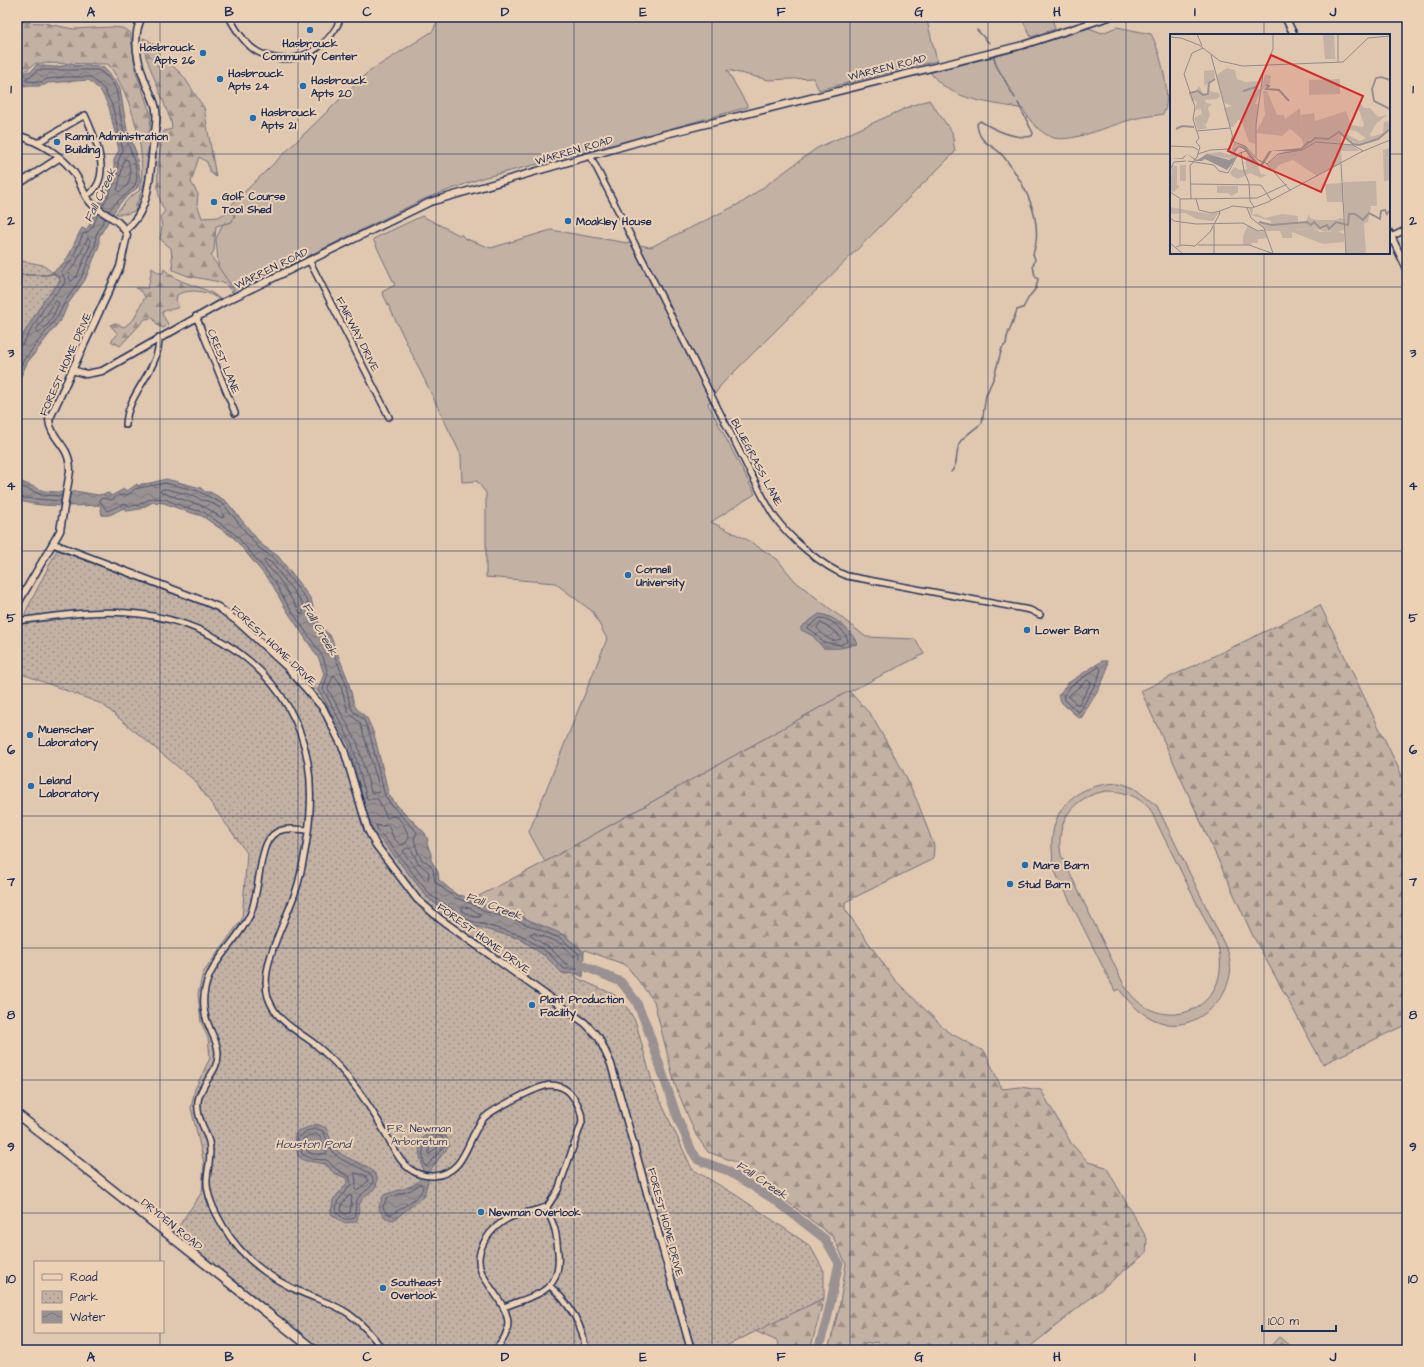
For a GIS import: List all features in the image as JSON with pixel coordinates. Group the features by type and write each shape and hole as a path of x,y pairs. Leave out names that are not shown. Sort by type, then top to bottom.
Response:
{"main road":[{"name":"DRYDEN ROAD","path":"17,1114 314,1350"}],"street":[{"path":"17,135 37,143 59,158 73,171 86,196 94,206 115,220 125,230 134,222 146,195 151,178 157,120 156,109 142,72 136,43 136,32 142,17"},
{"path":"229,17 249,46 268,56 284,59 301,56 320,46 334,32 341,17"},
{"name":"WARREN ROAD","path":"72,370 86,374 98,373 196,316 430,202 762,109 1023,45 1109,17"},
{"path":"1285,17 1294,34"},
{"path":"37,143 85,115 95,137 101,164 98,181 92,192 86,196"},
{"name":"BLUEGRASS LANE","path":"591,157 750,472 769,507 781,524 818,560 828,567 847,576 1030,610 1040,615"},
{"path":"17,185 59,158"},
{"path":"1407,229 1390,234 1407,269"},
{"name":"FOREST HOME DRIVE","path":"125,230 126,245 120,267 49,420 50,429 65,451 70,462 63,519 54,544 206,602 229,614 238,622 288,668 323,708 344,750 368,830 376,845 417,899 440,919 585,1022 599,1038 611,1064 691,1350"},
{"name":"FAIRWAY DRIVE","path":"309,260 389,417"},
{"name":"CREST LANE","path":"196,316 234,413"},
{"path":"126,425 128,407 154,362 159,348 159,337"},
{"path":"17,605 48,550 54,544"},
{"path":"17,621 92,612 141,614 184,624 230,645 259,668 271,682 288,707 299,728 304,745 310,780 311,798 298,886 268,965 266,984 268,996 273,1007 284,1022 316,1045 348,1077 374,1113 398,1157 409,1169 418,1174 433,1176 444,1174 460,1162 478,1125 493,1111 542,1087 556,1086 566,1089 573,1097 582,1112 582,1122 558,1190 547,1207 548,1216 556,1232 559,1265 556,1278 550,1286 541,1292 504,1307"},
{"path":"307,830 284,829 274,834 267,842 256,896 250,915 240,932 214,967 207,982 203,1002 205,1015 218,1051 216,1066 204,1086 198,1102 199,1118 209,1142 210,1152 207,1188 213,1207 223,1226 243,1253 256,1265 284,1284 339,1308 349,1314 366,1329 383,1350"},
{"path":"495,1350 500,1344 506,1330 507,1322 504,1307 481,1270 479,1261 481,1248 491,1232 504,1221 515,1216 547,1207"},
{"path":"550,1286 560,1295 570,1309 584,1336 585,1350"}],"green space":[{"path":"439,17 926,17 937,61 819,90 813,78 769,80 727,70 748,107 586,152 482,178 424,199 233,293 219,273 216,239 232,204 367,73 433,31"},
{"path":"1021,17 1052,17 1055,29 1031,37"},
{"path":"22,22 44,23 73,29 112,27 122,28 130,32 136,72 151,115 146,178 135,211 126,214 115,214 130,197 139,191 142,160 140,143 131,108 116,76 108,64 36,63 17,77 17,25"},
{"path":"1117,27 1151,34 1155,41 1166,87 1166,107 1163,114 1129,120 1073,138 1054,138 1036,126 1023,109 985,102 960,95 939,82 930,72 1045,42 1089,28 1102,33"},
{"path":"143,38 155,47 159,62 167,60 184,77 204,108 216,177 210,172 207,162 199,157 191,182 198,194 197,204 202,218 218,217 228,212 235,215 232,222 216,226 214,250 211,256 234,290 232,292 225,283 188,276 173,270 171,248 160,239 162,226 160,217 165,211 161,203 158,183 160,149 164,131 172,129 171,121 146,57"},
{"path":"929,100 952,132 955,152 721,385 708,404 755,494 711,522 746,539 777,559 795,581 866,637 915,639 924,654 837,698 545,862 529,832 607,639 593,612 555,583 486,577 486,493 477,481 462,482 461,455 382,292 395,285 373,239 422,216 459,235 462,235 464,238 491,248 551,230 651,247 743,202 817,148 913,105"},
{"path":"17,260 43,265 61,280 44,300 17,345"},
{"path":"152,268 159,273 163,273 164,269 177,279 207,290 220,299 198,291 177,295 176,301 179,307 162,312 168,324 164,328 158,326 153,318 145,319 120,346 111,341 118,334 110,325 115,323 124,327 134,319 145,297 142,292 136,288 148,288"},
{"name":"F.R. Newman Arboretum","path":"57,550 208,607 222,615 248,634 272,657 305,693 313,685 322,696 349,745 369,823 374,833 385,844 428,898 469,925 519,938 545,956 562,973 572,973 579,979 615,995 629,1010 636,1023 653,1085 692,1169 736,1195 810,1246 824,1271 824,1298 718,1350 321,1350 174,1233 202,1192 204,1163 191,1108 195,1089 210,1058 208,1038 201,1022 198,994 203,973 242,919 247,853 195,781 102,704 17,672 17,636 26,611"},
{"path":"1320,605 1407,786 1407,1024 1323,1064 1252,934 1141,691"},
{"path":"849,691 871,715 903,771 918,803 934,846 933,859 845,902 845,909 894,979 948,1032 985,1052 1002,1089 1020,1087 1041,1090 1071,1143 1088,1162 1106,1167 1147,1239 1146,1253 1026,1350 884,1350 877,1342 865,1344 861,1350 828,1350 839,1309 846,1264 833,1237 736,1162 708,1152 696,1135 675,1085 654,1001 626,965 585,950 584,952 564,935 517,915 494,911 473,899 545,862"},
{"path":"1120,783 1134,788 1157,806 1228,952 1230,975 1226,988 1221,997 1206,1012 1198,1018 1188,1022 1168,1024 1160,1022 1146,1016 1129,1001 1119,989 1115,991 1054,870 1052,850 1053,834 1056,821 1062,809 1070,800 1080,793 1105,784","holes":["1113,791 1130,795 1141,801 1150,809 1218,946 1220,968 1215,987 1205,1001 1190,1010 1173,1014 1155,1012 1138,1002 1124,985 1061,855 1061,831 1069,812 1076,804 1085,798 1095,794"]},
{"path":"824,1298 810,1350 781,1350 777,1341 755,1331"},
{"path":"1279,1337 1290,1346 1291,1350 1267,1350"}],"water":[{"path":"37,64 55,67 69,65 99,66 104,68 115,80 120,89 127,130 136,152 140,179 138,187 121,202 115,210 99,237 99,246 85,280 68,304 62,318 27,363 17,385 17,345 44,300 60,282 59,277 52,272 64,263 82,228 86,230 90,224 92,214 110,185 109,179 114,169 114,160 119,150 109,107 101,91 89,80 48,83 41,86 17,87 17,79 28,71 31,72"},
{"path":"166,479 201,488 205,492 210,492 226,501 262,545 278,556 311,599 316,618 325,631 330,635 348,680 354,704 356,708 367,718 374,734 389,795 425,833 428,840 427,843 431,854 431,860 438,872 439,880 457,895 464,896 503,914 517,915 564,935 584,952 583,977 577,974 562,973 545,956 519,938 469,925 428,898 385,844 374,833 369,823 349,745 318,689 324,674 319,659 284,606 272,584 234,538 202,516 164,503 153,502 140,509 127,511 125,508 111,514 102,515 100,505 44,505 24,502 17,499 17,480 44,491 71,493 75,491 98,495 109,493 111,496 124,489 127,491 137,484 139,486 141,484"},
{"path":"819,614 831,617 842,624 855,639 857,644 841,648 823,648 813,636 801,630 801,627"},
{"path":"1102,661 1107,661 1107,667 1102,682 1082,717 1079,718 1062,703 1058,696 1068,683"},
{"name":"Houston Pond","path":"317,1124 326,1128 332,1143 339,1152 369,1168 376,1177 376,1186 365,1196 360,1204 356,1222 343,1223 331,1214 333,1200 347,1183 346,1178 334,1173 325,1164 303,1160 298,1156 294,1137 298,1131"},
{"path":"434,1130 445,1135 448,1139 449,1146 431,1169 424,1196 394,1220 385,1217 380,1211 379,1206 384,1195 414,1185 421,1178 423,1173 419,1147 425,1135"}],"waterway":[{"path":"977,30 989,43"},
{"path":"994,57 996,65 1015,98"},
{"path":"951,472 956,462 960,442 982,423 986,395 994,377 1002,348 1006,344 1007,337 1017,310 1023,308 1036,288 1038,279 1035,276 1033,266 1035,259 1033,254 1036,241 1036,228 1030,202 1011,166 999,152 983,140 978,131 977,124 980,121 999,131 1019,137 1032,136 1033,133 1018,103"},
{"path":"17,275 47,275 55,273"},
{"name":"Fall Creek","path":"572,961 621,982 636,1001 646,1024 676,1114 692,1151 698,1160 726,1170 775,1200 825,1239 839,1263 827,1319 818,1350"}],"place":[{"name":"Hasbrouck Community Center","path":"310,30"},
{"name":"Hasbrouck Apts 26","path":"203,53"},
{"name":"Hasbrouck Apts 24","path":"220,79"},
{"name":"Hasbrouck Apts 20","path":"303,86"},
{"name":"Hasbrouck Apts 21","path":"253,118"},
{"name":"Ramin Administration Building","path":"57,142"},
{"name":"Golf Course Tool Shed","path":"214,202"},
{"name":"Moakley House","path":"568,221"},
{"name":"Cornell University","path":"628,575"},
{"name":"Lower Barn","path":"1027,630"},
{"name":"Muenscher Laboratory","path":"30,735"},
{"name":"Leland Laboratory","path":"31,786"},
{"name":"Mare Barn","path":"1025,865"},
{"name":"Stud Barn","path":"1010,884"},
{"name":"Plant Production Facility","path":"532,1005"},
{"name":"Newman Overlook","path":"481,1212"},
{"name":"Southeast Overlook","path":"383,1288"}]}
